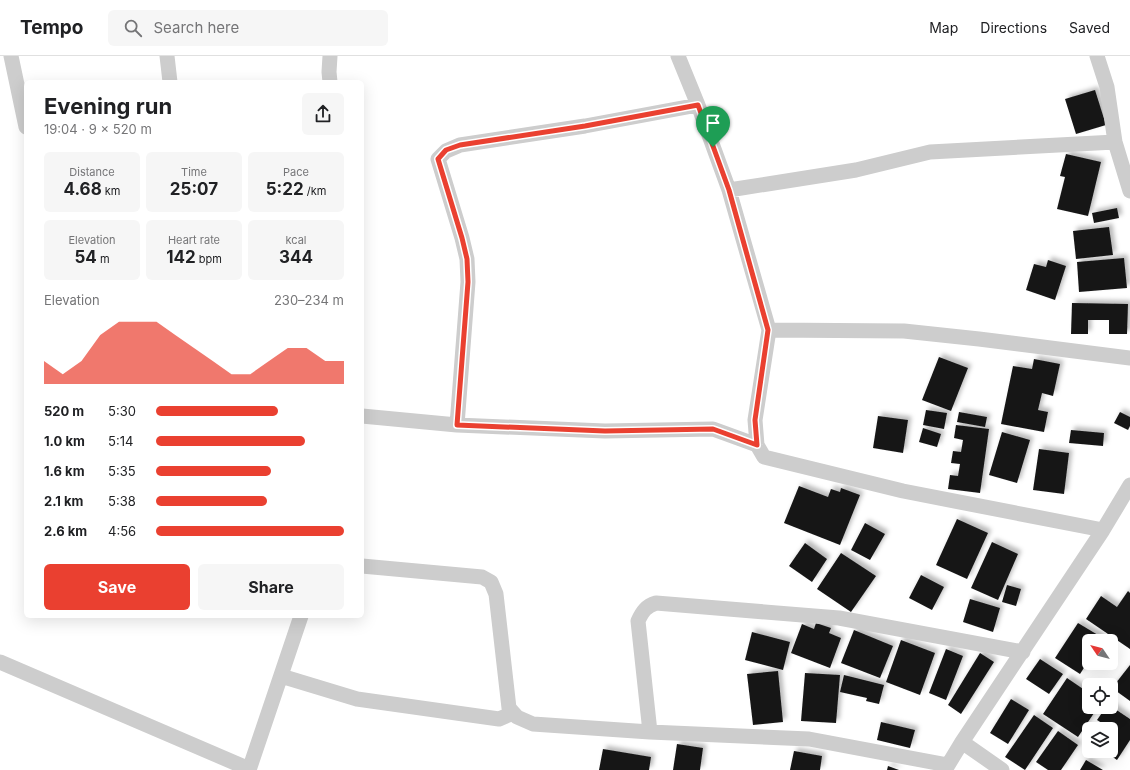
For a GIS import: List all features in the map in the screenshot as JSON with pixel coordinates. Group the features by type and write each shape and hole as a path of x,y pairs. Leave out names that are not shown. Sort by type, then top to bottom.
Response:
{"street":[{"path":"11,56 24,118"},
{"path":"167,56 170,80"},
{"path":"330,56 330,80"},
{"path":"678,56 698,105 729,190 768,330 755,420 757,445 764,457 903,491 1103,530"},
{"path":"1097,56 1107,87 1115,142 1130,191"},
{"path":"457,425 468,282 467,259 438,159 446,150 460,145 585,126 698,105"},
{"path":"729,190 856,170 930,152 1115,142"},
{"path":"768,330 904,331 1130,358"},
{"path":"364,416 457,425 605,431 713,429 757,445"},
{"path":"364,566 482,578 491,582 496,594 509,708 517,717 533,724 650,732 808,739 947,767 962,742 1103,530 1130,485"},
{"path":"650,732 638,621 643,611 650,605 656,603 839,618 1023,652"},
{"path":"0,662 249,770 300,618"},
{"path":"281,676 357,699 499,719 513,713"},
{"path":"962,742 1002,770"}],"building":[{"path":"1095,90 1106,125 1076,134 1065,99"},
{"path":"1066,154 1101,162 1088,216 1057,209 1065,177 1060,176"},
{"path":"1117,208 1119,218 1094,223 1092,213"},
{"path":"1109,227 1113,255 1076,259 1073,231"},
{"path":"1124,258 1127,288 1079,292 1077,262"},
{"path":"1048,260 1066,266 1055,300 1026,290 1034,264 1046,267"},
{"path":"1072,303 1128,304 1127,334 1109,334 1109,320 1088,320 1088,334 1071,334"},
{"path":"939,357 968,368 951,411 922,400"},
{"path":"1034,359 1060,364 1053,396 1042,393 1038,410 1048,412 1044,432 1001,424 1013,366 1032,369"},
{"path":"926,410 947,413 944,429 923,425"},
{"path":"959,412 987,417 985,427 957,422"},
{"path":"1120,412 1130,417 1130,426 1128,430 1114,423"},
{"path":"878,416 908,420 903,453 873,448"},
{"path":"956,425 989,429 980,493 948,489 950,475 958,476 960,464 951,463 953,451 961,452 963,440 954,438"},
{"path":"923,428 941,434 937,447 919,442"},
{"path":"1071,430 1104,433 1103,446 1069,443"},
{"path":"1002,432 1030,440 1017,483 989,475"},
{"path":"1039,449 1069,453 1064,494 1033,490"},
{"path":"799,486 828,497 831,489 840,492 841,488 860,495 840,545 784,523"},
{"path":"957,519 988,533 967,579 936,565"},
{"path":"865,523 885,534 870,560 851,550"},
{"path":"992,542 1018,554 998,600 971,588"},
{"path":"805,543 827,559 812,582 789,566"},
{"path":"841,553 876,576 851,612 817,589"},
{"path":"921,575 944,587 932,610 909,598"},
{"path":"1007,585 1021,589 1016,606 1002,602"},
{"path":"1128,591 1130,593 1130,649 1118,641 1118,634 1108,634 1086,619 1101,596 1117,607"},
{"path":"970,599 1000,608 993,632 963,622"},
{"path":"816,623 831,628 829,633 841,638 830,668 791,653 802,624 814,629"},
{"path":"1078,623 1096,634 1082,634 1083,670 1080,674 1055,658"},
{"path":"854,630 893,646 880,678 841,663"},
{"path":"752,632 790,642 783,670 745,660"},
{"path":"901,640 935,653 920,695 886,682"},
{"path":"946,649 963,656 946,700 929,693"},
{"path":"980,653 994,662 961,714 948,705"},
{"path":"1040,659 1063,674 1049,694 1026,679"},
{"path":"1130,665 1130,701 1118,692 1118,680"},
{"path":"778,671 783,722 753,725 747,674"},
{"path":"805,673 840,675 836,723 801,721"},
{"path":"844,675 884,685 879,704 866,701 867,698 840,692"},
{"path":"1067,678 1082,688 1082,714 1093,714 1088,722 1082,722 1082,731 1078,737 1043,714"},
{"path":"1011,699 1029,710 1008,744 990,733"},
{"path":"1118,711 1130,719 1130,740 1117,760 1114,758 1118,758 1118,722 1100,722 1097,720 1101,714 1118,714"},
{"path":"1034,715 1053,728 1025,770 1005,757"},
{"path":"881,722 915,730 910,748 877,740"},
{"path":"1058,731 1078,745 1061,770 1048,770 1036,762"},
{"path":"677,744 703,748 700,770 673,770"},
{"path":"603,749 651,757 649,770 599,770"},
{"path":"794,751 822,756 820,770 790,770"},
{"path":"1086,760 1103,770 1080,770"},
{"path":"888,766 899,770 887,770"}],"route":[{"path":"698,105 713,147 729,190 768,330 755,420 757,445 713,429 605,431 457,425 468,282 467,259 462,238 438,159 446,150 460,145 585,126 698,105"}]}
